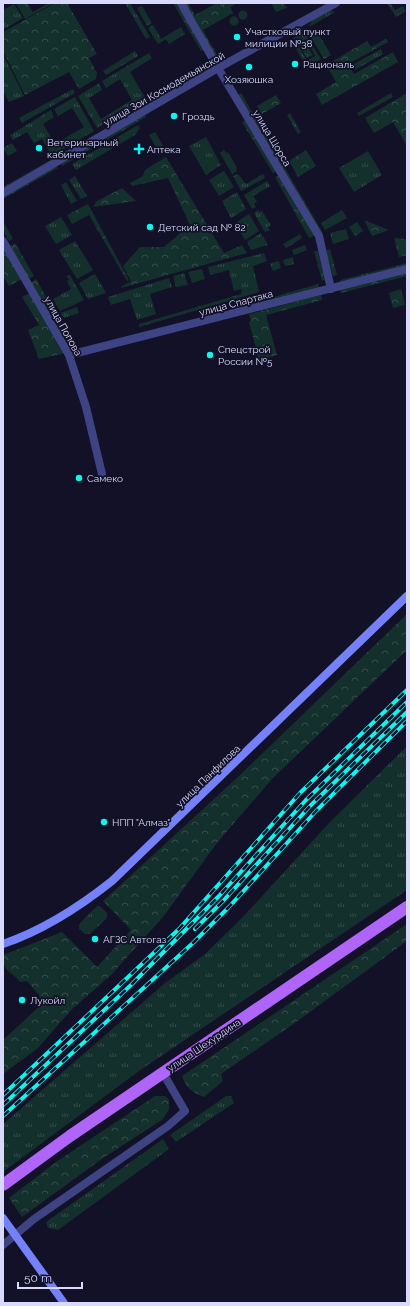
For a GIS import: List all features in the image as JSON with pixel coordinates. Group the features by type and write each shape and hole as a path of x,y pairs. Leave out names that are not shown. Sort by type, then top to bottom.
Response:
{"main road":[{"name":"улица Панфилова","path":"3,944 26,936 77,908 112,881 407,596"},
{"name":"улица Шехурдина","path":"3,1185 163,1073 407,907"},
{"path":"3,1218 64,1303"}],"street":[{"name":"улица Щорса","path":"181,3 218,68 319,236 331,289"},
{"name":"улица Зои Космодемьянской","path":"3,193 218,68 336,3"},
{"name":"улица Попова","path":"3,241 69,355 88,414 102,474"},
{"name":"улица Спартака","path":"69,355 407,269"},
{"path":"3,1245 34,1219 168,1126 185,1111 163,1073"}],"green space":[{"path":"16,3 27,3 33,12 47,4 46,3 53,3 25,19"},
{"path":"55,3 67,3 97,54 89,58 97,73 96,79 79,89 69,72 25,95 3,51 3,32"},
{"path":"125,3 130,3 150,37 146,39"},
{"path":"173,3 179,3 206,49 201,51"},
{"path":"184,3 188,3 195,15 217,3 224,11 230,7 233,13 203,30 218,56 215,58"},
{"path":"218,3 237,3 224,11"},
{"path":"271,3 284,3 287,8 276,12"},
{"path":"387,3 390,3 395,10 403,6 406,11 396,17"},
{"path":"14,4 23,18 3,30 3,10"},
{"path":"142,6 152,23 147,26 137,8"},
{"path":"328,9 335,12 309,27 313,18"},
{"path":"243,10 248,15 243,20 238,15"},
{"path":"234,16 239,21 234,26 229,21"},
{"path":"153,25 161,39 181,27 185,34 169,44 166,39 158,44 148,28"},
{"path":"316,30 331,55 324,59 309,34"},
{"path":"304,32 321,59 306,68 305,66 308,60 315,56 306,39 298,44 293,38"},
{"path":"290,39 298,45 306,59 305,64"},
{"path":"386,39 388,42 348,64 354,74 393,52 398,62 322,105 316,94 336,82 326,65 367,41 371,47"},
{"path":"305,42 313,55 307,58 299,45"},
{"path":"381,49 383,54 355,70 352,65"},
{"path":"135,51 138,56 106,75 103,71"},
{"path":"149,53 152,58 130,72 146,99 97,128 78,96 99,83 102,90 89,98 101,119 132,100 120,79 106,88 102,81"},
{"path":"3,54 24,96 9,102 3,91"},
{"path":"73,89 75,93 22,123 19,118"},
{"path":"241,93 323,233 319,235 237,96"},
{"path":"391,93 393,97 359,116 357,113"},
{"path":"407,93 407,146 393,122 374,133 365,118"},
{"path":"276,95 281,103 262,114 257,106"},
{"path":"75,97 94,131 52,156 42,139 34,143 27,132 13,140 10,135 51,110 54,117 43,124 55,144 84,127 72,108 58,116 54,109"},
{"path":"290,113 301,132 298,134 287,115"},
{"path":"144,114 146,117 62,166 60,162"},
{"path":"247,119 278,171 273,173 242,122"},
{"path":"138,125 140,128 135,135 76,170 72,164"},
{"path":"155,132 166,151 160,154 149,135"},
{"path":"96,134 98,137 3,191 3,187"},
{"path":"206,137 221,165 206,175 189,146"},
{"path":"12,143 17,151 8,156 3,148"},
{"path":"224,150 226,153 228,152 237,168 237,171 232,174 220,153"},
{"path":"306,150 316,166 298,177 289,161"},
{"path":"368,151 382,175 354,192 339,168"},
{"path":"166,157 224,253 242,245 247,253 121,288 131,281 123,266 140,247 164,247 190,225 168,178 132,186 130,183 143,176 145,170"},
{"path":"56,166 58,168 3,199 3,195"},
{"path":"224,171 234,187 219,196 209,180"},
{"path":"238,174 246,184 263,174 265,178 241,191 233,176"},
{"path":"280,175 316,235 309,238 275,177"},
{"path":"75,176 87,196 81,199 69,180"},
{"path":"267,181 270,186 253,196 257,202 254,204 256,207 252,209 244,195"},
{"path":"66,182 77,201 71,204 61,185"},
{"path":"122,188 136,201 93,207 97,201"},
{"path":"237,192 246,209 231,218 222,201"},
{"path":"88,204 129,280 127,281 89,215 72,224 67,215"},
{"path":"258,210 259,212 262,211 271,225 268,227 270,230 265,232 254,213"},
{"path":"342,210 347,218 325,230 321,223"},
{"path":"249,214 259,231 245,240 235,223"},
{"path":"61,217 72,235 56,244 45,226"},
{"path":"364,220 389,230 372,236"},
{"path":"3,221 13,239 9,241 3,230"},
{"path":"357,222 363,231 355,236 349,227"},
{"path":"346,229 349,239 333,244 330,233"},
{"path":"261,233 268,245 251,250 247,242"},
{"path":"300,234 302,238 286,248 283,244"},
{"path":"394,238 407,239 407,255 399,257"},
{"path":"75,241 93,270 77,279 59,250"},
{"path":"15,243 34,276 29,279 10,246"},
{"path":"305,245 307,250 294,255 292,250"},
{"path":"3,246 22,279 9,286 3,276"},
{"path":"330,249 337,275 333,276 326,250"},
{"path":"314,251 318,251 325,280 322,281"},
{"path":"264,253 267,261 253,266 259,292 139,327 139,324 241,294 242,289 234,291 229,270 210,275 208,267"},
{"path":"293,257 294,264 285,266 283,260"},
{"path":"279,261 281,268 273,271 270,263"},
{"path":"407,263 407,267 341,284 340,280"},
{"path":"202,269 205,279 192,283 188,272"},
{"path":"407,271 407,276 341,293 340,288"},
{"path":"184,273 188,285 176,287 173,276"},
{"path":"95,274 106,293 88,299 79,283"},
{"path":"70,275 84,300 60,311 53,299 71,289 67,281 69,280 67,276"},
{"path":"169,278 172,287 150,294 156,314 137,320 130,299 111,305 108,297"},
{"path":"36,279 55,312 49,315 31,283"},
{"path":"318,284 319,288 246,308 246,305"},
{"path":"401,289 405,305 393,308 389,293"},
{"path":"30,293 65,353 39,359 28,330 39,325 22,297"},
{"path":"321,295 322,300 266,315 277,355 259,360 249,322 251,321 249,314"},
{"path":"77,307 79,313 64,318 61,313"},
{"path":"57,315 62,323 69,347 67,349 50,319"},
{"path":"407,614 407,650 272,779 217,843 163,917 111,975 71,1010 38,1048 3,1074 3,1040 42,1004 39,995 27,981 20,982 6,969 3,961 3,955 62,932 97,967 131,930 103,901 240,775"},
{"path":"407,746 407,890 139,1071 3,1172 3,1124 165,983 204,955 242,918 329,823"},
{"path":"97,906 101,907 107,913 107,918 90,934 85,934 79,929 80,923"},
{"path":"407,924 407,941 292,1025 221,1074 223,1081 204,1097 196,1094 187,1086 182,1076"},
{"path":"155,1096 165,1096 169,1100 169,1110 162,1120 103,1158 22,1217 9,1198 56,1162"},
{"path":"226,1096 231,1096 234,1103 176,1142 170,1135"},
{"path":"163,1139 169,1149 58,1230 48,1228 46,1222"}],"railway":[{"path":"3,1095 179,929 300,793 407,690"},
{"path":"3,1105 131,985 218,897 306,800 407,702"},
{"path":"195,929 223,901 311,805 407,712"},
{"path":"3,1116 194,942 229,907 316,811 407,721"}],"place":[{"name":"Участковый пункт милиции №38","path":"237,37"},
{"name":"Рациональ","path":"295,64"},
{"name":"Хозяюшка","path":"249,67"},
{"name":"Гроздь","path":"174,116"},
{"name":"Ветеринарный кабинет","path":"39,148"},
{"name":"Аптека","path":"139,149"},
{"name":"Детский сад № 82","path":"150,227"},
{"name":"Спецстрой России №5","path":"210,355"},
{"name":"Самеко","path":"79,478"},
{"name":"НПП \"Алмаз\"","path":"104,822"},
{"name":"АГЗС Автогаз","path":"95,939"},
{"name":"Лукойл","path":"22,1000"}]}
